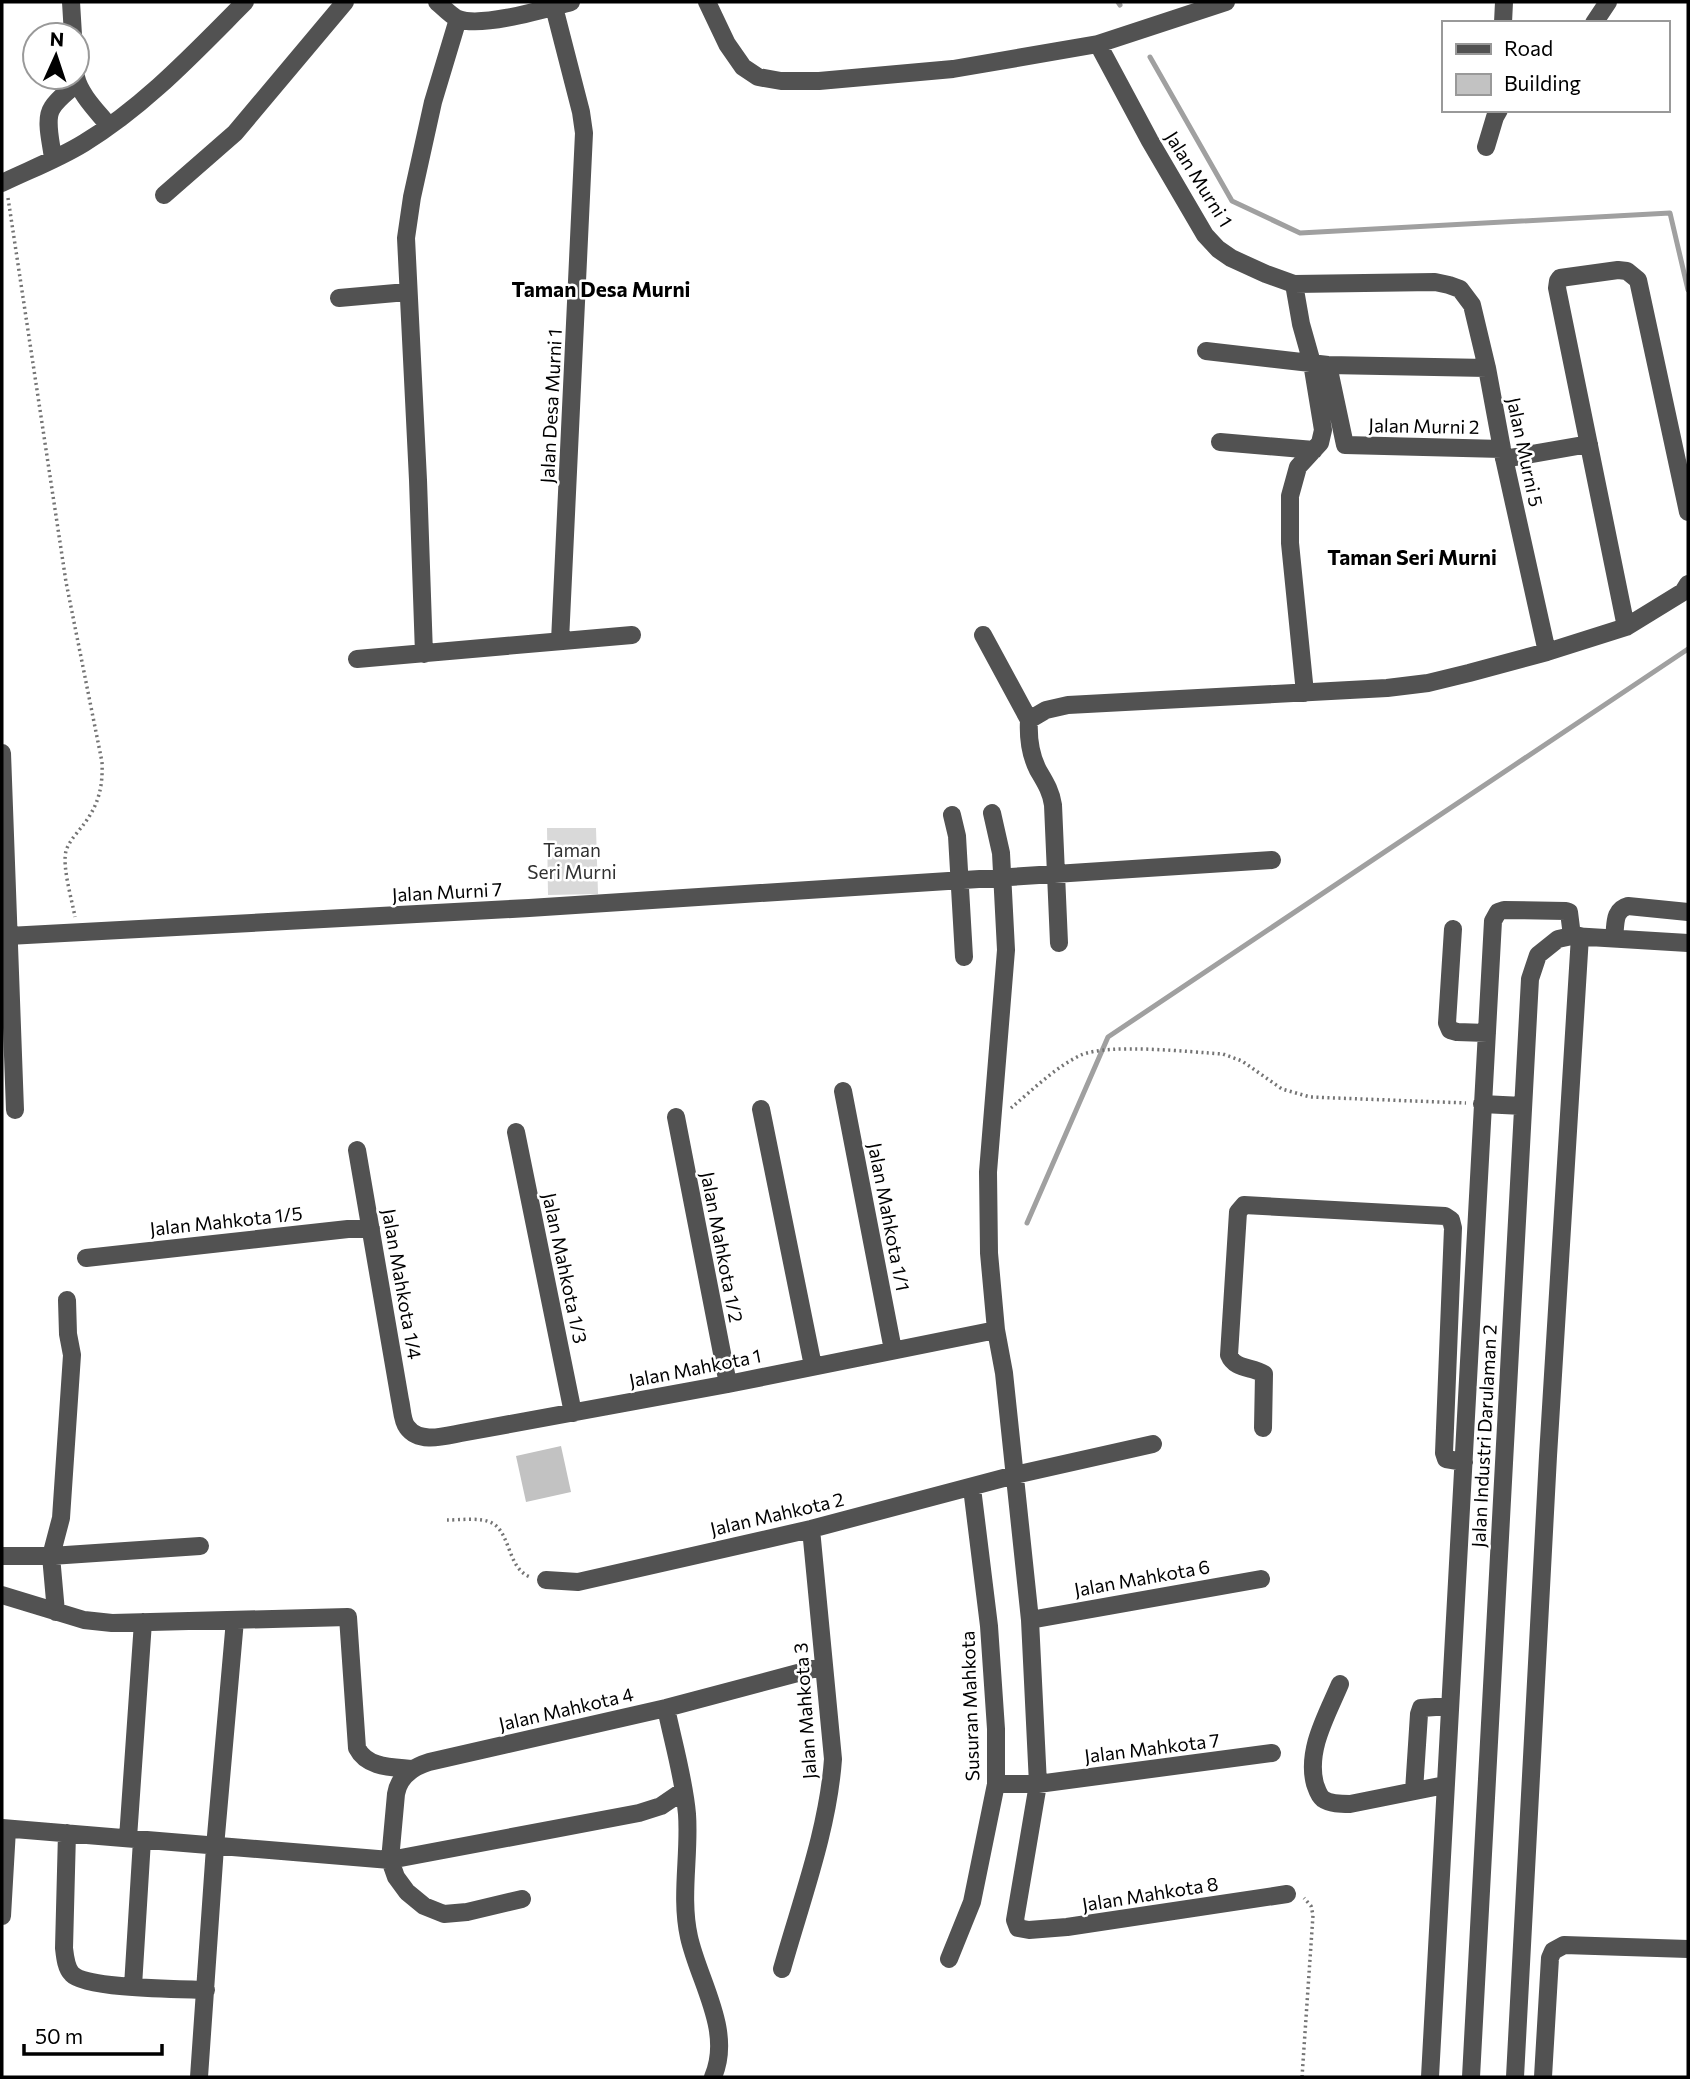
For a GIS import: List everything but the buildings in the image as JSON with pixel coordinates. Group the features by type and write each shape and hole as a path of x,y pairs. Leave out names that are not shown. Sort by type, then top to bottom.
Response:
{"street":[{"path":"71,2 72,21"},
{"path":"4,182 83,144 109,126 189,58 245,2"},
{"path":"164,195 235,133 345,2"},
{"path":"424,654 406,238 433,102 458,19 437,2"},
{"path":"707,2 727,44 743,67 758,77 781,81 819,81 953,69 1098,44 1226,2"},
{"path":"1503,21 1504,2"},
{"path":"1595,21 1608,2"},
{"name":"Jalan Desa Murni 1","path":"458,19 488,20 562,4 582,113 584,133 560,641"},
{"name":"Jalan Murni 1","path":"1098,44 1205,235 1218,249 1231,258 1294,284 1435,282"},
{"path":"54,159 49,125 50,111 67,91"},
{"path":"85,91 109,126"},
{"path":"1486,147 1498,112"},
{"path":"1626,627 1557,288 1558,281 1566,276 1618,270 1627,271 1638,279 1688,512"},
{"name":"Jalan Murni 5","path":"1435,282 1460,289 1472,304 1548,652"},
{"path":"1294,284 1301,324 1320,364 1323,430 1323,437 1298,467 1290,496 1290,544 1305,693"},
{"path":"339,298 407,292"},
{"path":"1206,351 1320,364 1487,368"},
{"name":"Jalan Murni 2","path":"1320,364 1345,445 1503,454 1589,444"},
{"path":"1220,442 1314,450"},
{"path":"1029,720 1046,710 1068,705 1387,688 1428,683 1548,652 1626,627 1683,592 1688,584"},
{"path":"357,659 632,635"},
{"path":"983,635 1029,720 1030,748 1037,767 1051,790 1059,943"},
{"path":"2,753 8,936 7,1064 15,1110"},
{"path":"992,813 1001,853 1006,950 988,1172 989,1253 1031,1619 1038,1784"},
{"path":"952,815 957,836 964,957"},
{"name":"Jalan Murni 7","path":"8,936 529,908 1272,860"},
{"path":"1614,938 1617,913 1621,908 1628,906 1688,912"},
{"path":"1430,2077 1493,921 1495,915 1504,910 1566,911 1571,916 1576,936 1515,2077"},
{"path":"1453,929 1447,1023 1450,1030 1457,1032 1487,1033"},
{"path":"1576,936 1688,943"},
{"name":"Jalan Industri Darulaman 2","path":"1471,2077 1530,979 1538,955 1558,939 1576,936"},
{"name":"Jalan Mahkota 1/1","path":"843,1091 893,1350"},
{"path":"1482,1104 1523,1106"},
{"path":"761,1109 813,1366"},
{"name":"Jalan Mahkota 1/2","path":"676,1117 727,1384"},
{"name":"Jalan Mahkota 1/3","path":"516,1132 573,1413"},
{"name":"Jalan Mahkota 1/4","path":"357,1150 405,1426"},
{"path":"1263,1428 1264,1374 1236,1365 1229,1355 1240,1208 1244,1205 1446,1216 1453,1227 1444,1453 1446,1459 1464,1462"},
{"name":"Jalan Mahkota 1/5","path":"86,1258 348,1229 371,1229"},
{"path":"56,1612 51,1556 61,1518 72,1354 68,1334 67,1300"},
{"name":"Jalan Mahkota 1","path":"405,1426 415,1434 431,1438 727,1384 996,1330"},
{"name":"Jalan Mahkota 2","path":"546,1580 578,1582 811,1529 1015,1475 1153,1444"},
{"name":"Susuran Mahkota","path":"948,1959 972,1902 996,1784 996,1729 989,1626 972,1488"},
{"name":"Jalan Mahkota 3","path":"782,1969 831,1791 833,1759 811,1529"},
{"path":"2,1556 51,1556 200,1546"},
{"name":"Jalan Mahkota 6","path":"1031,1619 1261,1578"},
{"path":"2,1595 84,1620 112,1623 348,1616 357,1748 361,1757 372,1763 412,1769"},
{"path":"199,2077 215,1847 235,1620"},
{"path":"133,1986 135,1839 144,1622"},
{"name":"Jalan Mahkota 4","path":"412,1769 429,1762 666,1708 824,1666"},
{"path":"1340,1684 1315,1749 1313,1775 1317,1791 1323,1799 1335,1804 1350,1804 1446,1784"},
{"path":"1414,1791 1421,1708 1450,1706"},
{"path":"666,1708 687,1815 686,1919 692,1949 715,2015 719,2056 713,2077"},
{"name":"Jalan Mahkota 7","path":"996,1784 1038,1784 1272,1753"},
{"path":"412,1769 397,1785 390,1860 396,1877 407,1892 424,1906 444,1914 467,1912 522,1899"},
{"name":"Jalan Mahkota 8","path":"1038,1784 1015,1920 1018,1928 1029,1930 1067,1927 1287,1894"},
{"path":"2,1916 5,1828 390,1860 639,1813 661,1806 683,1791"},
{"path":"67,1833 64,1948 72,1975 94,1984 206,1990"},
{"path":"1543,2077 1550,1958 1553,1951 1564,1945 1688,1949"}],"path":[{"path":"4,182 66,582 102,762 103,778 99,798 65,854 78,932"},
{"path":"992,1122 1065,1065 1095,1051 1120,1049 1233,1056 1282,1089 1310,1097 1482,1104"},
{"path":"447,1520 492,1523 499,1528 524,1575 546,1580"},
{"path":"1302,2077 1313,1915"}],"green space":[{"name":"Taman Seri Murni","path":"547,828 596,828 598,894 548,895"}],"waterway":[{"path":"1150,57 1232,201 1300,233 1670,213 1688,290"},
{"path":"1027,1223 1108,1037 1688,649"}],"district":[{"name":"Taman Desa Murni","path":"601,290"},
{"name":"Taman Seri Murni","path":"1412,558"}]}
